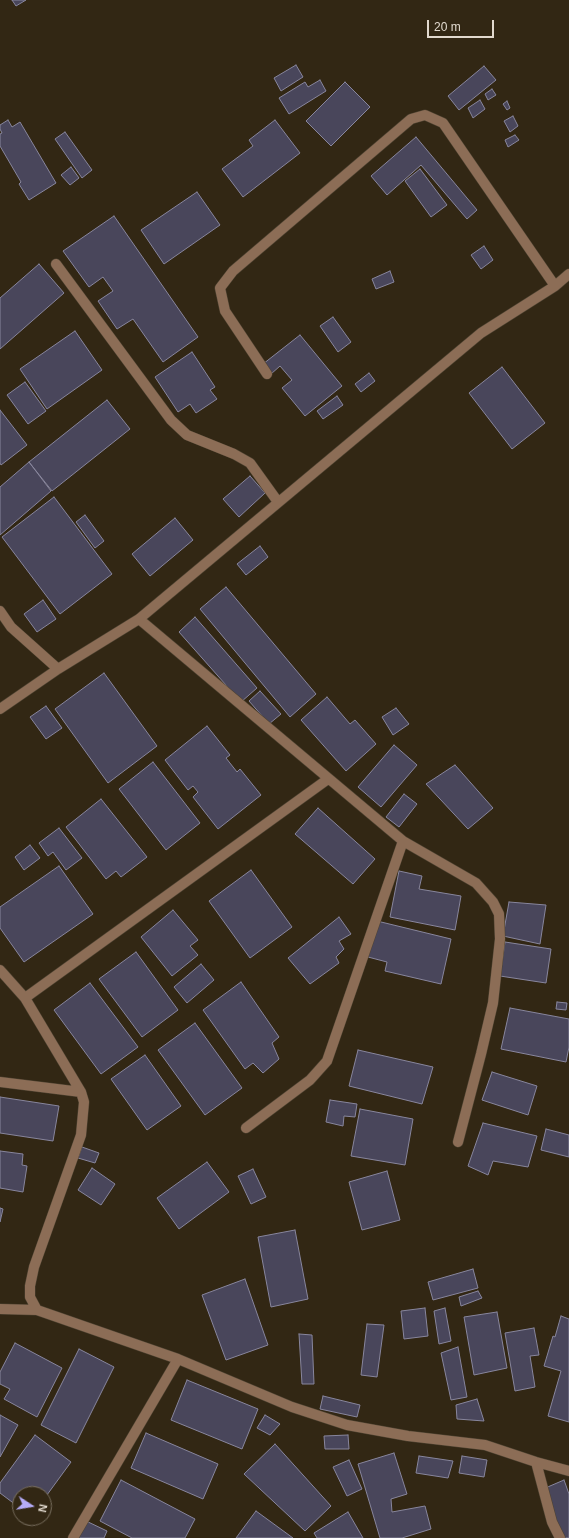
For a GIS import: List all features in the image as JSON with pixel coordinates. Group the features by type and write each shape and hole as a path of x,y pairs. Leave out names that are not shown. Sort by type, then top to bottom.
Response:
{"street":[{"path":"267,374 225,311 220,288 233,271 410,119 425,115 443,123 555,286"},
{"path":"56,264 171,420 187,435 234,454 250,463 278,502"},
{"path":"0,709 58,669 139,619 481,332 555,286 569,274"},
{"path":"0,610 11,626 58,669"},
{"path":"139,619 403,841 476,883 493,902 499,914 500,939 493,1002 482,1054 458,1142"},
{"path":"25,998 328,779"},
{"path":"246,1128 310,1080 327,1061 403,841"},
{"path":"0,970 25,998 81,1092 84,1102 81,1135 34,1267 30,1286 30,1297 37,1310"},
{"path":"0,1082 81,1092"},
{"path":"0,1308 37,1310 178,1359 292,1407 347,1425 408,1436 485,1444 536,1462 569,1471"},
{"path":"73,1538 178,1359"},
{"path":"536,1462 552,1522 560,1538"}],"building":[{"path":"12,0 26,0 16,6"},
{"path":"296,65 303,77 281,91 274,78"},
{"path":"484,66 496,80 459,110 448,96"},
{"path":"320,80 326,91 289,114 279,98 305,82 308,87"},
{"path":"345,82 370,107 331,146 306,121"},
{"path":"492,89 496,95 488,100 485,94"},
{"path":"480,100 485,109 473,118 468,108"},
{"path":"507,101 510,108 507,110 503,104"},
{"path":"513,116 518,126 510,132 504,121"},
{"path":"8,120 12,127 20,122 56,183 29,200 19,184 21,182 0,146 0,134 2,133 0,125"},
{"path":"275,120 300,153 243,197 222,169 253,146 249,140"},
{"path":"65,132 92,170 82,178 55,139"},
{"path":"515,135 519,140 508,147 505,140"},
{"path":"416,137 477,210 467,219 421,165 387,195 371,176"},
{"path":"71,167 79,178 70,185 61,175"},
{"path":"420,169 447,205 431,217 405,181"},
{"path":"197,192 220,225 164,264 141,230"},
{"path":"114,216 198,337 163,362 133,319 117,329 98,301 113,291 103,277 89,287 63,251"},
{"path":"484,246 493,260 481,269 471,255"},
{"path":"39,264 64,293 0,349 0,298"},
{"path":"390,271 394,282 376,289 372,279"},
{"path":"333,317 351,342 338,352 320,326"},
{"path":"75,331 102,370 47,409 20,369"},
{"path":"300,335 342,386 305,416 282,388 292,380 280,366 271,374 263,364"},
{"path":"192,352 215,387 210,390 217,399 196,413 190,404 178,412 155,377"},
{"path":"502,367 545,423 512,449 469,393"},
{"path":"369,373 375,381 361,392 355,384"},
{"path":"25,382 46,411 28,424 7,395"},
{"path":"337,396 343,405 323,419 317,411"},
{"path":"107,400 130,429 52,491 29,462"},
{"path":"0,410 27,445 1,465 0,463"},
{"path":"29,462 51,491 0,535 0,487"},
{"path":"250,476 265,493 239,517 223,499"},
{"path":"54,497 112,574 60,614 2,537"},
{"path":"85,515 104,541 95,548 76,522"},
{"path":"175,518 193,540 150,576 132,554"},
{"path":"260,546 268,557 246,575 237,564"},
{"path":"226,587 316,694 290,717 200,609"},
{"path":"43,600 56,619 37,632 24,614"},
{"path":"195,617 257,688 241,702 179,632"},
{"path":"104,673 157,746 108,783 55,709"},
{"path":"260,691 281,714 269,724 249,701"},
{"path":"327,697 350,724 355,720 376,744 346,771 301,720"},
{"path":"46,706 62,728 46,739 30,717"},
{"path":"396,708 409,724 393,735 382,717"},
{"path":"207,726 230,755 226,758 237,772 240,769 261,795 218,829 193,797 198,792 193,786 188,790 165,760"},
{"path":"394,745 417,765 381,807 358,787"},
{"path":"153,762 200,823 166,850 119,789"},
{"path":"455,765 493,808 468,829 426,784"},
{"path":"404,794 417,804 399,827 386,817"},
{"path":"101,799 147,857 121,877 116,871 106,879 66,827"},
{"path":"318,808 375,859 353,884 295,834"},
{"path":"59,828 82,858 66,870 53,852 48,856 39,843"},
{"path":"30,845 40,858 24,870 15,857"},
{"path":"59,866 93,914 24,962 0,928 0,907"},
{"path":"251,870 292,927 250,958 209,901"},
{"path":"399,871 422,876 419,889 461,896 455,930 390,917"},
{"path":"509,902 546,905 540,944 503,936"},
{"path":"173,910 198,940 190,946 198,955 172,976 141,937"},
{"path":"339,917 351,934 339,941 344,949 336,957 339,963 310,984 288,958"},
{"path":"377,921 451,939 441,984 385,971 387,962 368,957"},
{"path":"505,942 551,949 546,983 500,976"},
{"path":"136,952 178,1010 142,1037 99,979"},
{"path":"201,964 214,980 187,1003 174,987"},
{"path":"241,982 279,1037 272,1043 279,1059 263,1073 253,1063 245,1069 203,1010"},
{"path":"90,983 138,1047 101,1074 54,1010"},
{"path":"557,1002 567,1003 566,1010 556,1009"},
{"path":"510,1008 569,1019 569,1047 566,1062 501,1049"},
{"path":"195,1023 242,1088 205,1115 158,1050"},
{"path":"358,1050 433,1067 422,1104 349,1086"},
{"path":"145,1055 181,1106 147,1130 111,1079"},
{"path":"492,1072 537,1086 528,1115 482,1100"},
{"path":"0,1097 59,1106 53,1141 0,1133"},
{"path":"330,1100 357,1104 355,1117 344,1116 343,1126 326,1122"},
{"path":"360,1109 413,1119 405,1165 351,1156"},
{"path":"483,1123 537,1136 528,1167 493,1161 488,1175 468,1166"},
{"path":"546,1129 569,1135 569,1157 541,1150"},
{"path":"82,1147 99,1153 95,1163 78,1158"},
{"path":"0,1151 23,1154 22,1165 27,1166 23,1192 0,1188"},
{"path":"207,1162 229,1192 179,1229 157,1198"},
{"path":"92,1168 115,1184 101,1205 78,1190"},
{"path":"253,1169 266,1197 251,1204 238,1176"},
{"path":"387,1171 400,1220 362,1230 349,1182"},
{"path":"0,1208 3,1209 0,1222"},
{"path":"295,1230 308,1299 271,1307 258,1237"},
{"path":"473,1269 478,1288 433,1300 428,1282"},
{"path":"245,1279 268,1345 226,1360 202,1295"},
{"path":"478,1291 482,1298 461,1306 459,1297"},
{"path":"425,1308 428,1336 404,1339 401,1311"},
{"path":"445,1308 451,1341 439,1344 434,1311"},
{"path":"497,1312 507,1368 474,1375 464,1317"},
{"path":"561,1316 569,1319 569,1422 548,1416 561,1371 544,1366"},
{"path":"367,1324 384,1325 377,1377 361,1375"},
{"path":"534,1328 539,1355 530,1356 535,1387 515,1391 505,1333"},
{"path":"299,1334 312,1335 314,1384 302,1384"},
{"path":"15,1343 62,1368 37,1417 4,1399 10,1389 0,1384 0,1372"},
{"path":"458,1347 467,1397 451,1400 441,1353"},
{"path":"79,1349 114,1367 76,1443 41,1425"},
{"path":"187,1380 258,1409 242,1449 171,1420"},
{"path":"323,1396 360,1405 357,1417 320,1409"},
{"path":"477,1399 484,1421 457,1419 456,1405"},
{"path":"0,1415 18,1425 0,1457"},
{"path":"265,1415 280,1424 270,1435 257,1428"},
{"path":"146,1433 218,1464 203,1499 131,1468"},
{"path":"35,1435 71,1462 52,1488 52,1486 12,1486 12,1502 0,1493 0,1483"},
{"path":"348,1435 349,1449 325,1449 324,1436"},
{"path":"275,1444 331,1506 305,1531 244,1474"},
{"path":"394,1453 407,1494 391,1499 392,1512 425,1506 431,1529 402,1538 380,1538 358,1464"},
{"path":"419,1456 453,1461 448,1478 416,1473"},
{"path":"462,1456 487,1460 484,1477 459,1473"},
{"path":"349,1460 362,1489 347,1496 333,1467"},
{"path":"121,1480 195,1519 185,1538 132,1538 100,1521"},
{"path":"564,1480 569,1494 569,1538 563,1538 543,1489"},
{"path":"256,1511 293,1538 236,1538"},
{"path":"348,1512 363,1538 317,1538 314,1533"},
{"path":"84,1520 107,1531 104,1538 75,1538"}]}
